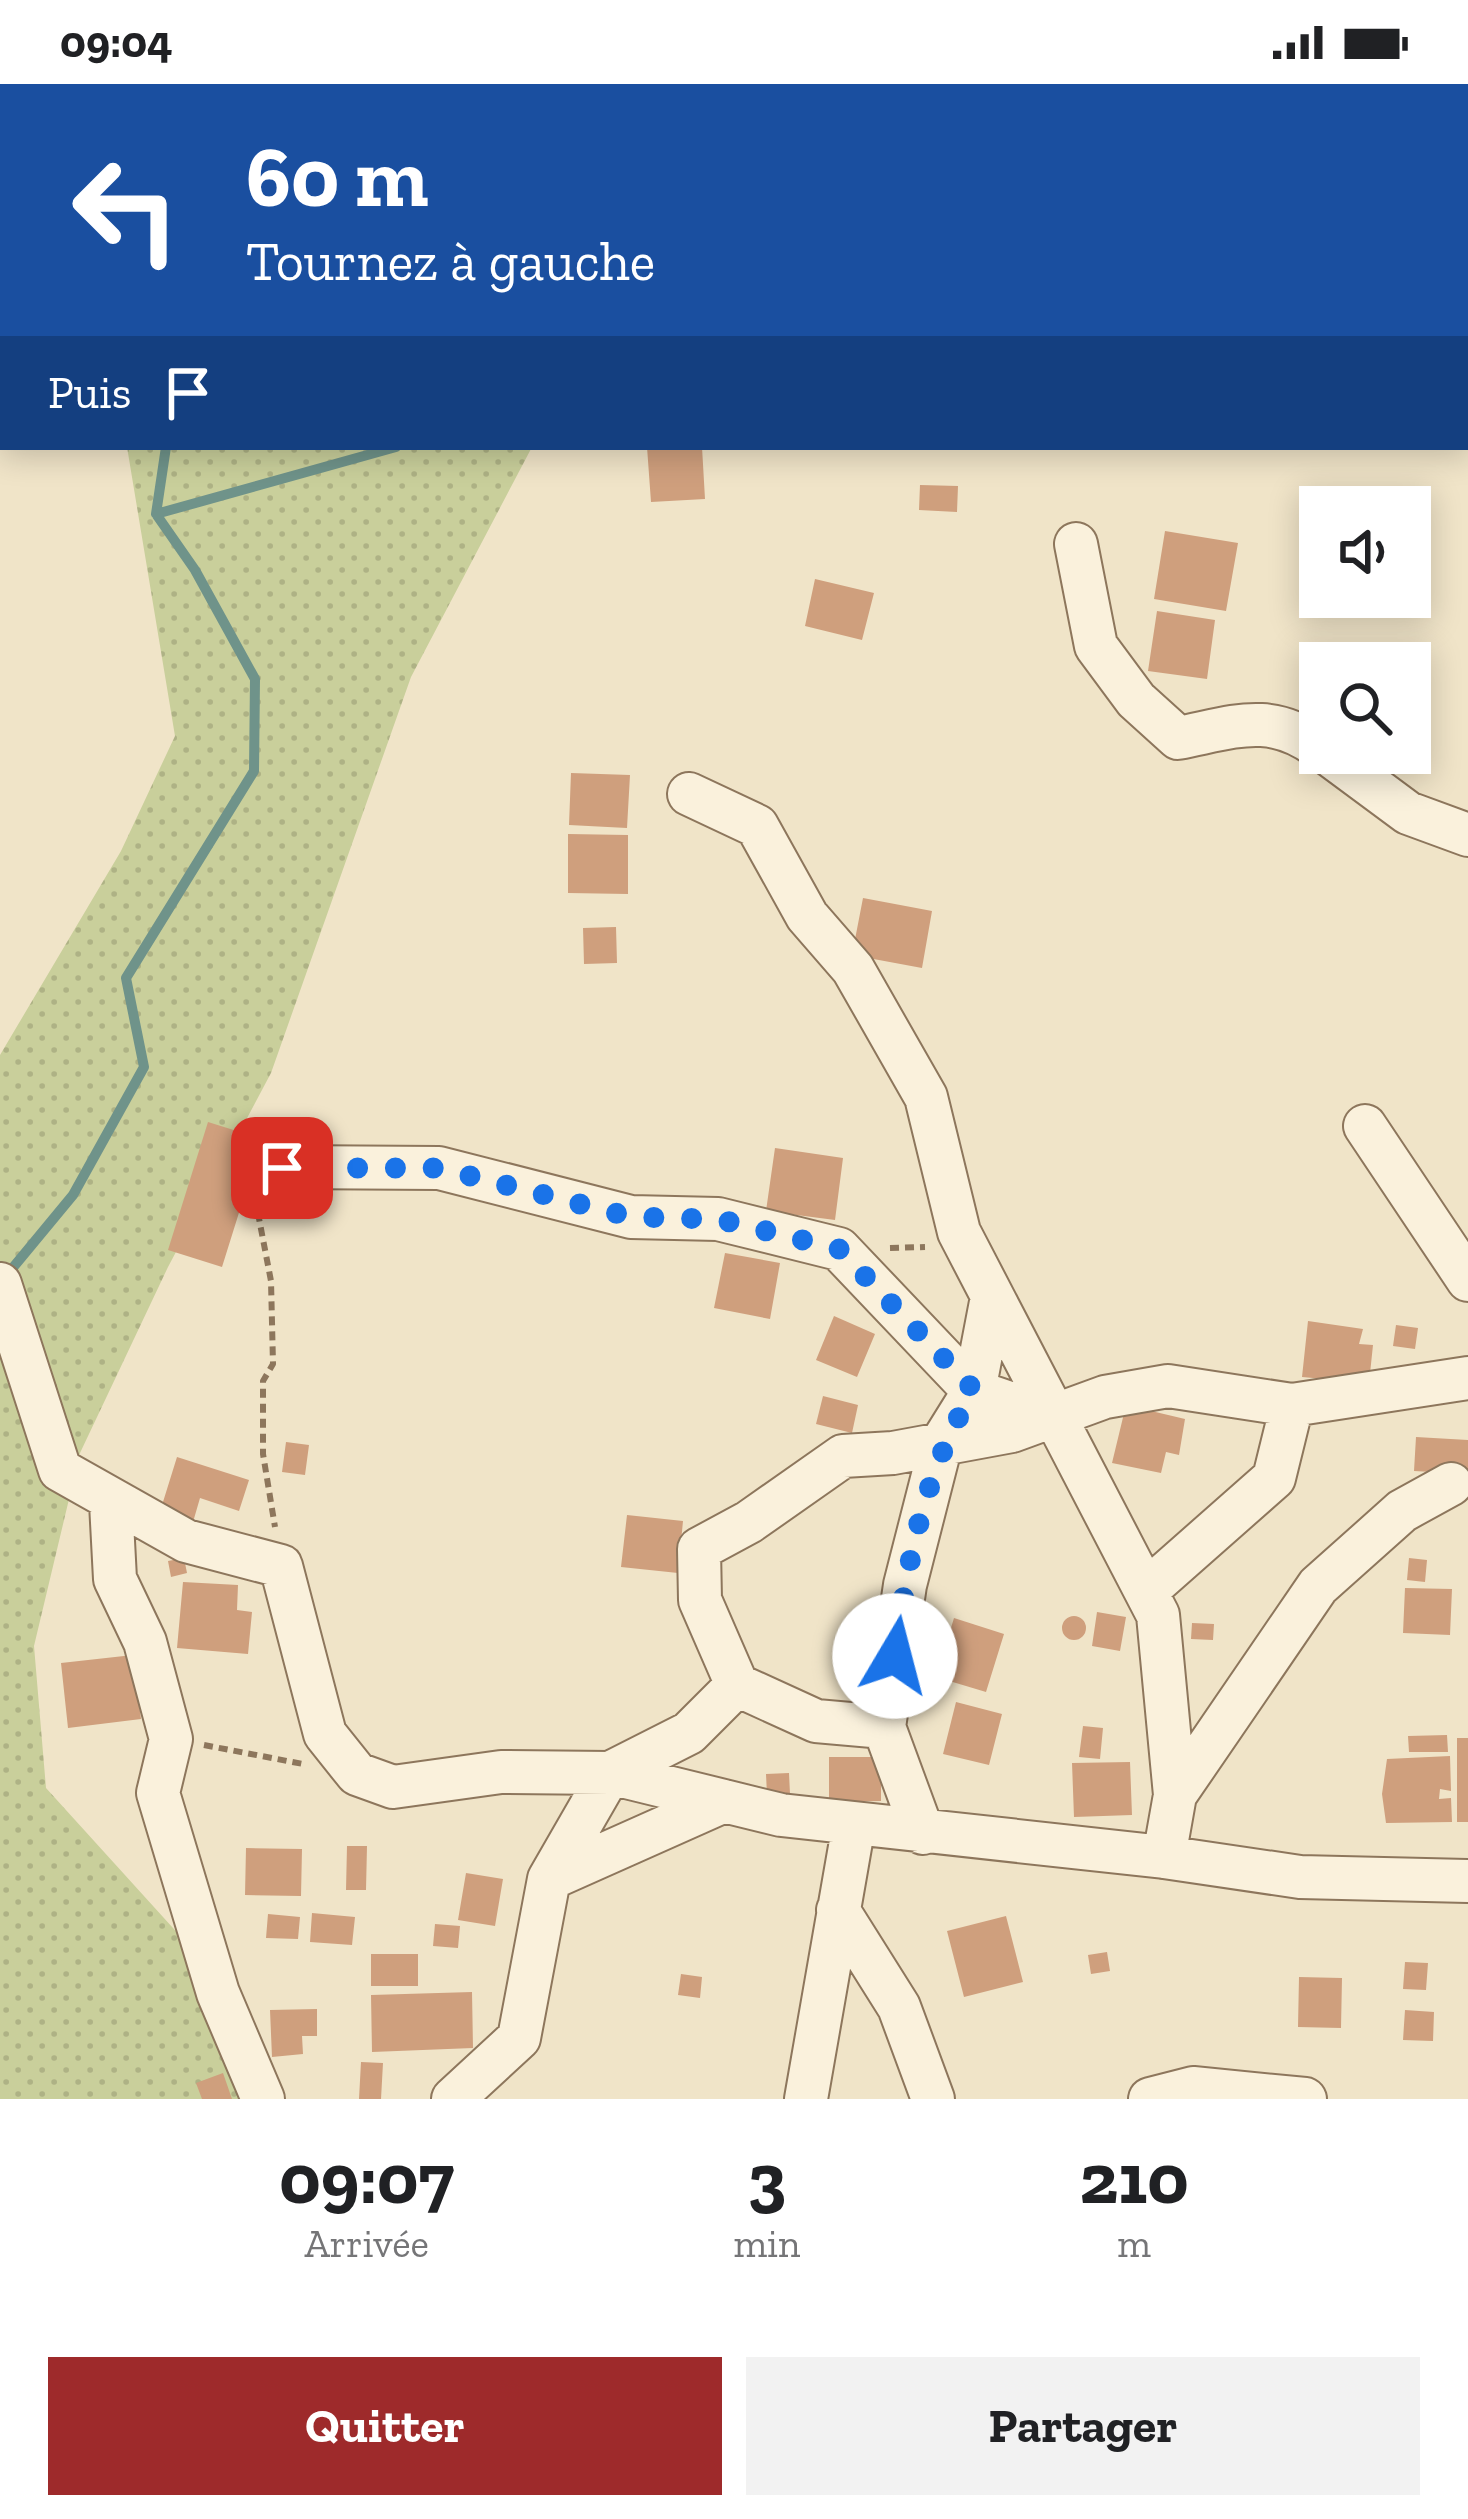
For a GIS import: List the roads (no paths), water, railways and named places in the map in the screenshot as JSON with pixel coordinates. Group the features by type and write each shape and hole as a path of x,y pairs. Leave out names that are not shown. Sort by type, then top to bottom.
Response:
{"street":[{"path":"1076,544 1096,646 1136,700 1178,738 1262,722 1299,733"},
{"path":"1355,774 1408,813 1468,836"},
{"path":"689,794 758,826 807,916 853,970 926,1097 967,1247 1051,1417 1158,1615 1174,1795 1164,1857"},
{"path":"1365,1126 1468,1280"},
{"path":"282,1168 439,1168 631,1217 718,1219 839,1249 974,1390 1051,1417"},
{"path":"0,1284 60,1470 111,1503 186,1541 281,1566 325,1734 357,1774 393,1787 501,1772 610,1773 724,1801 923,1833 1164,1857 1300,1877 1468,1881"},
{"path":"923,1833 884,1727 904,1585 941,1444 974,1390 992,1297"},
{"path":"884,1727 816,1720 737,1685 700,1600 699,1549 749,1522 843,1456 1012,1431 1105,1397 1168,1386 1292,1405 1468,1378"},
{"path":"1146,1591 1274,1478 1292,1405"},
{"path":"1174,1795 1318,1586 1402,1511 1451,1484"},
{"path":"111,1503 116,1579 145,1642 171,1739 158,1793 218,1993 263,2099"},
{"path":"453,2099 519,2038 548,1879 610,1773 689,1733 737,1685"},
{"path":"548,1879 724,1801"},
{"path":"806,2099 854,1824"},
{"path":"838,1910 898,2007 933,2099"},
{"path":"1150,2099 1193,2089 1305,2099"}],"waterway":[{"path":"6,1276 73,1195 144,1067 126,978 254,771 255,679 195,570 156,514 166,450"},
{"path":"156,514 385,450"}]}
